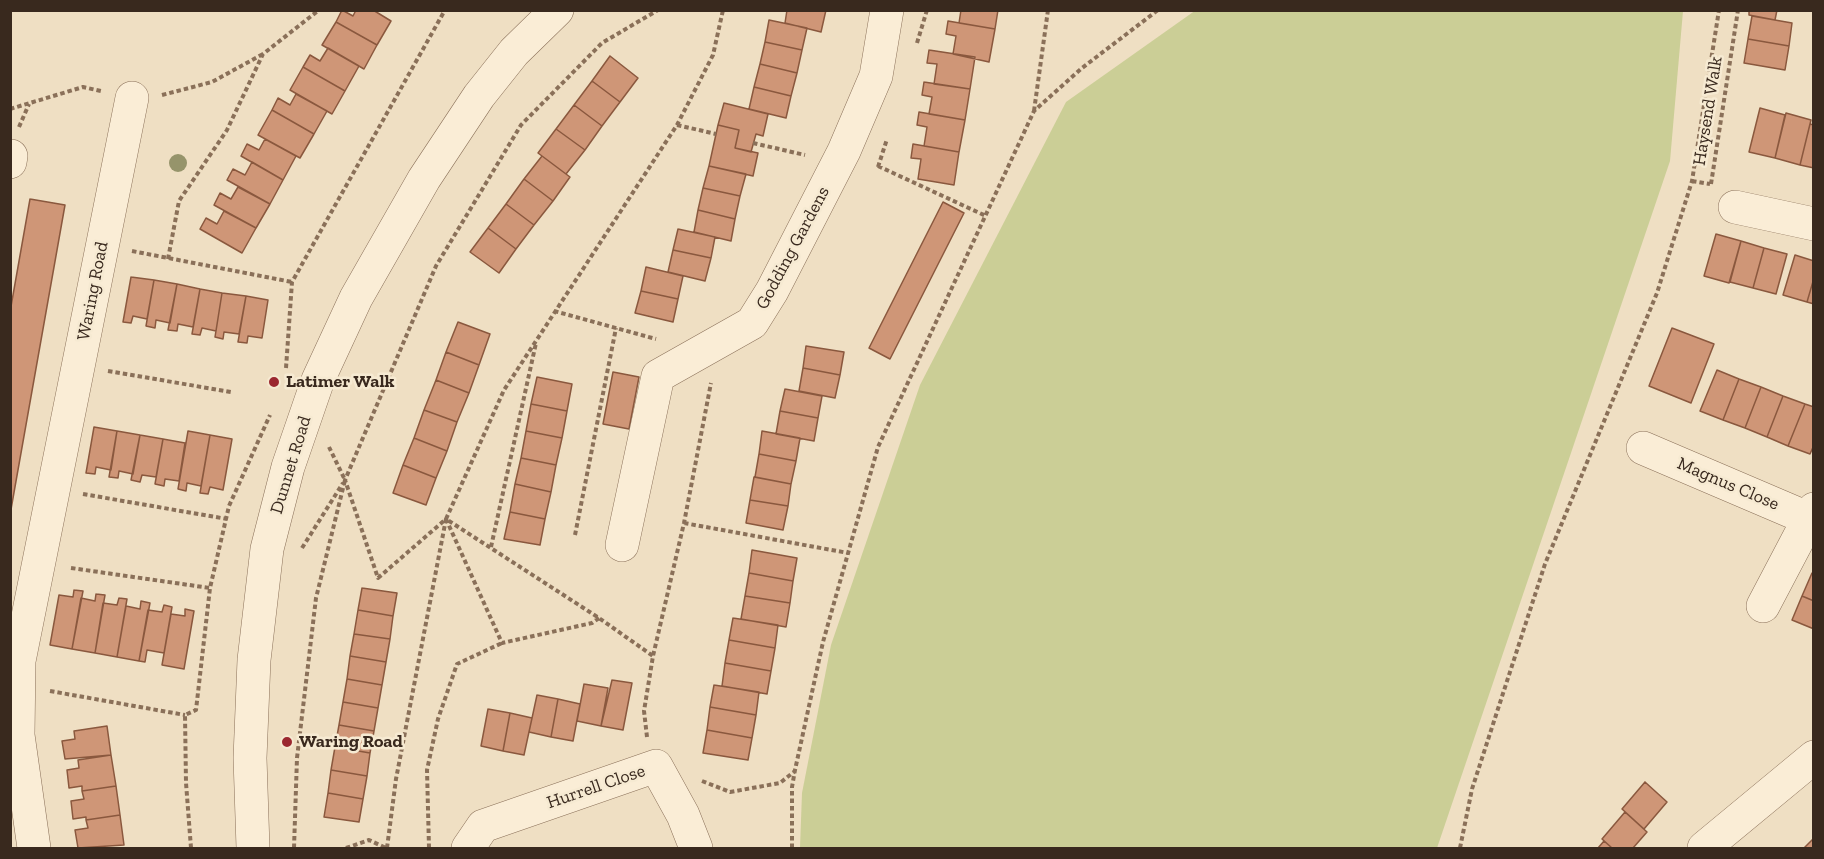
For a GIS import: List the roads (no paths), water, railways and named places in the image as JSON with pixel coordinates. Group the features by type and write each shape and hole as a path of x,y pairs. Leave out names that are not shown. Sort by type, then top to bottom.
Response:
{"street":[{"path":"557,11 567,10"},
{"name":"Godding Gardens","path":"622,545 658,376 752,322 772,291 844,151 876,76 887,10"},
{"name":"Dunnet Road","path":"253,849 250,758 253,682 267,549 288,467 318,380 356,298 424,179 478,96 514,52 557,11"},
{"name":"Waring Road","path":"34,849 18,735 16,668 132,98"},
{"path":"1735,207 1814,224"},
{"name":"Magnus Close","path":"1643,448 1812,516"},
{"path":"1763,606 1812,516"},
{"path":"1704,849 1814,757"},
{"name":"Hurrell Close","path":"475,837 656,766 683,815 696,849"}],"place":[{"name":"Latimer Walk","path":"274,382"},
{"name":"Waring Road","path":"287,742"}]}
